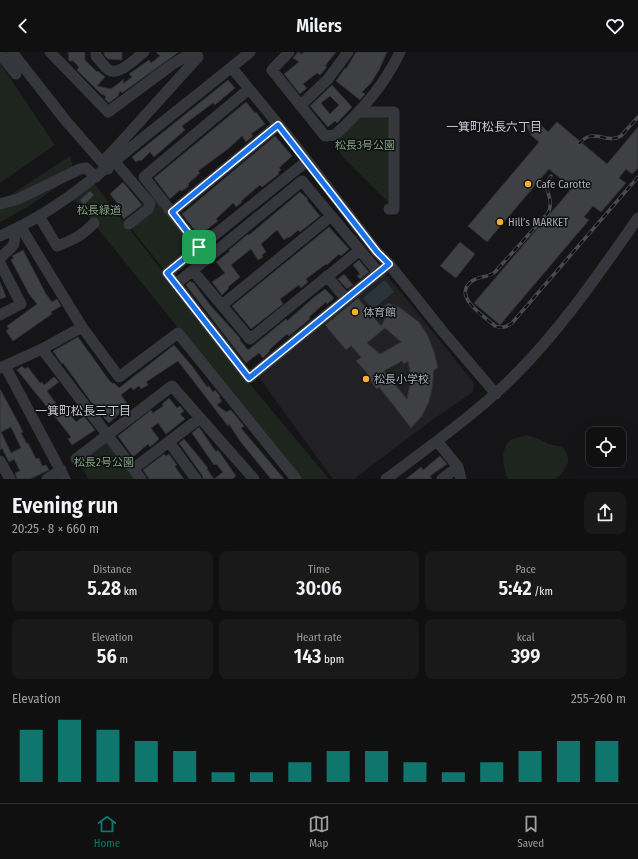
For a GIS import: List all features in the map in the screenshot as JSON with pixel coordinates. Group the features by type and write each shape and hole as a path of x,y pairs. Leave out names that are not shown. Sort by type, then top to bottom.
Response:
{"street":[{"path":"12,52 66,121 108,164 148,200 150,203 148,209 130,224"},
{"path":"96,52 96,56 110,71 121,69 144,52"},
{"path":"57,55 108,112 173,64 194,52 198,57 114,150 108,164"},
{"path":"0,236 39,216 96,177 108,164 232,68 250,52"},
{"path":"289,52 272,70 325,136 335,135 360,112 383,84 400,52"},
{"path":"300,105 328,79 348,52"},
{"path":"0,54 16,74"},
{"path":"232,68 307,161 377,252 389,264 496,394"},
{"path":"199,247 144,177 249,89"},
{"path":"360,112 394,112 394,209 389,209"},
{"path":"172,212 278,125"},
{"path":"307,161 167,273 249,378 389,264"},
{"path":"0,204 18,199 80,169 86,168 96,177"},
{"path":"176,284 302,181 379,273"},
{"path":"148,200 157,193"},
{"path":"39,216 57,246 77,238 94,223"},
{"path":"222,305 331,216"},
{"path":"386,479 496,394 524,366 571,311 638,218"},
{"path":"0,259 12,248 17,228"},
{"path":"17,228 82,327 119,377 178,333 296,479"},
{"path":"193,270 250,339 360,250"},
{"path":"0,263 21,304 0,315"},
{"path":"327,276 346,300"},
{"path":"47,479 63,475 2,367 42,349 82,327"},
{"path":"42,349 141,479"},
{"path":"76,459 172,386 254,479"},
{"path":"133,469 200,418"},
{"path":"437,441 458,467 461,479"},
{"path":"168,442 196,479"},
{"path":"0,461 10,479"},
{"path":"442,479 458,467"}],"shaded area":[{"name":"松長小学校","path":"386,274 474,383 473,392 428,423 354,479 333,479 258,376 322,322"},
{"path":"385,280 394,292 373,309 363,298"}],"green space":[{"path":"0,63 55,145 0,183"},
{"name":"松長3号公園","path":"360,115 385,115 389,120 389,203 344,158 338,148 337,137"},
{"path":"70,156 75,176 26,208 0,222 0,198 9,196"},
{"name":"松長緑道","path":"94,183 249,383 329,479 300,479 74,199"},
{"path":"158,199 195,246 165,271 127,223"},
{"path":"527,435 548,444 564,448 568,457 568,463 555,479 508,479 503,459 505,448 511,440"},
{"name":"松長2号公園","path":"108,438 138,479 89,479 77,461"}],"building":[{"path":"68,52 85,52 85,60 97,72 98,71 105,77 97,86 111,89 124,79 123,84 132,77 129,74 149,60 151,63 160,56 156,52 179,52 122,93 120,91 118,96 109,103 105,99 106,96 101,94 77,70 79,67 73,61 69,61"},
{"path":"104,52 122,52 122,60 108,59 104,55"},
{"path":"298,52 302,54 304,52 336,52 320,75 317,73 303,84 307,88 300,94 284,74 299,62 293,58"},
{"path":"356,52 387,52 371,83 362,92 365,94 360,100 336,81 345,68 346,69"},
{"path":"228,80 235,88 215,105 213,103 182,126 185,130 154,157 150,152 141,161 139,160 136,162 132,157"},
{"path":"332,85 352,107 337,123 335,121 328,127 310,106","holes":["330,96 339,105 330,114 321,103"]},
{"path":"246,102 265,124 251,134 253,136 246,142 242,136 228,149 198,171 200,173 188,184 189,186 182,191 180,190 170,199 154,178"},
{"path":"529,122 540,124 548,132 557,122 607,164 638,127 638,168 632,174 626,169 619,178 626,183 601,212 593,206 584,217 589,220 500,325 474,303 572,188 549,169 487,242 468,226 539,142 531,135 526,124"},
{"path":"275,136 292,156 279,168 281,170 278,172 279,174 262,187 260,185 236,207 233,203 216,219 218,221 200,237 182,214"},
{"path":"123,182 142,205 124,219 119,212 122,209 110,194"},
{"path":"90,191 94,195 84,205 80,200"},
{"path":"300,192 308,199 307,200 320,216 300,232 298,230 289,238 288,237 284,240 277,230 261,244 266,252 262,255 263,257 258,260 251,249 231,265 240,277 228,287 229,288 222,295 212,282 225,273 216,262"},
{"path":"329,227 349,249 341,256 339,254 327,265 326,264 306,279 308,282 301,288 299,285 280,299 283,304 251,329 232,306"},
{"path":"460,242 475,254 456,278 440,266"},
{"path":"23,250 46,294 52,302 57,299 61,306 13,341 6,331 9,329 7,326 37,304 29,294 11,260 14,258 12,256"},
{"path":"359,260 369,272 360,279 357,276 360,274 353,265"},
{"path":"344,274 353,285 347,289 338,279"},
{"path":"190,281 192,283 193,282 210,305 240,338 248,350 286,319 287,321 325,289 334,298 327,304 326,302 309,317 310,319 289,336 287,334 269,350 270,351 263,358 259,353 246,363 186,285"},
{"path":"0,282 6,297 0,299"},
{"path":"358,298 381,326 387,315 381,308 388,303 399,307 419,322 427,334 434,351 438,368 434,370 429,402 422,416 411,428 379,387 377,389 366,375 367,373 356,361 361,357 351,346 346,350 325,325","holes":["385,328 401,342 380,354 367,343","402,361 404,364 408,361 410,372 410,383 407,399 384,371"]},
{"path":"78,337 109,380 119,388 174,345 207,387 209,386 213,392 215,390 220,396 219,397 222,401 217,405 226,412 231,410 244,426 241,428 284,479 271,479 178,361 146,382 148,385 141,389 139,386 133,390 131,387 121,395 130,408 123,413 122,411 109,423 97,410 53,351"},
{"path":"22,366 25,369 28,367 40,383 42,382 44,385 54,377 59,382 47,391 59,408 63,405 76,422 84,416 95,430 72,445 68,439 71,437 17,370"},
{"path":"0,389 23,432 21,433 36,459 39,458 42,466 46,465 49,470 30,479 17,479 15,473 20,471 14,459 9,462 2,448 0,450","holes":["11,427 21,448 11,453 1,432"]},
{"path":"169,398 177,408 180,406 184,411 180,414 185,419 166,434 158,423 151,428 159,439 150,447 148,444 133,457 118,436 151,410 153,413 163,406 162,404"},
{"path":"199,427 216,452 218,450 236,476 232,479 214,479 223,472 216,464 214,465 192,433"},
{"path":"184,439 208,468 207,469 214,479 203,479 202,475 179,443"},
{"path":"164,454 166,456 169,454 177,465 175,466 184,479 149,479 143,470"},
{"path":"440,456 447,464 430,476 432,479 406,479 421,467 423,470"}],"railway":[{"path":"579,144 589,136 610,139 621,136 638,117"},
{"path":"551,176 547,185 550,198 548,213 495,272 475,279 467,287 465,293 472,306 495,326 504,327 512,323 638,177"}],"place":[{"name":"Cafe Carotte","path":"528,184"},
{"name":"Hill’s MARKET","path":"500,222"},
{"name":"体育館","path":"355,312"},
{"name":"松長小学校","path":"366,379"}],"district":[{"name":"一箕町松長六丁目","path":"494,127"},
{"name":"一箕町松長三丁目","path":"83,411"}],"route":[{"path":"278,125 377,252 389,264 249,378 167,273 199,247 172,212 278,125"}]}
